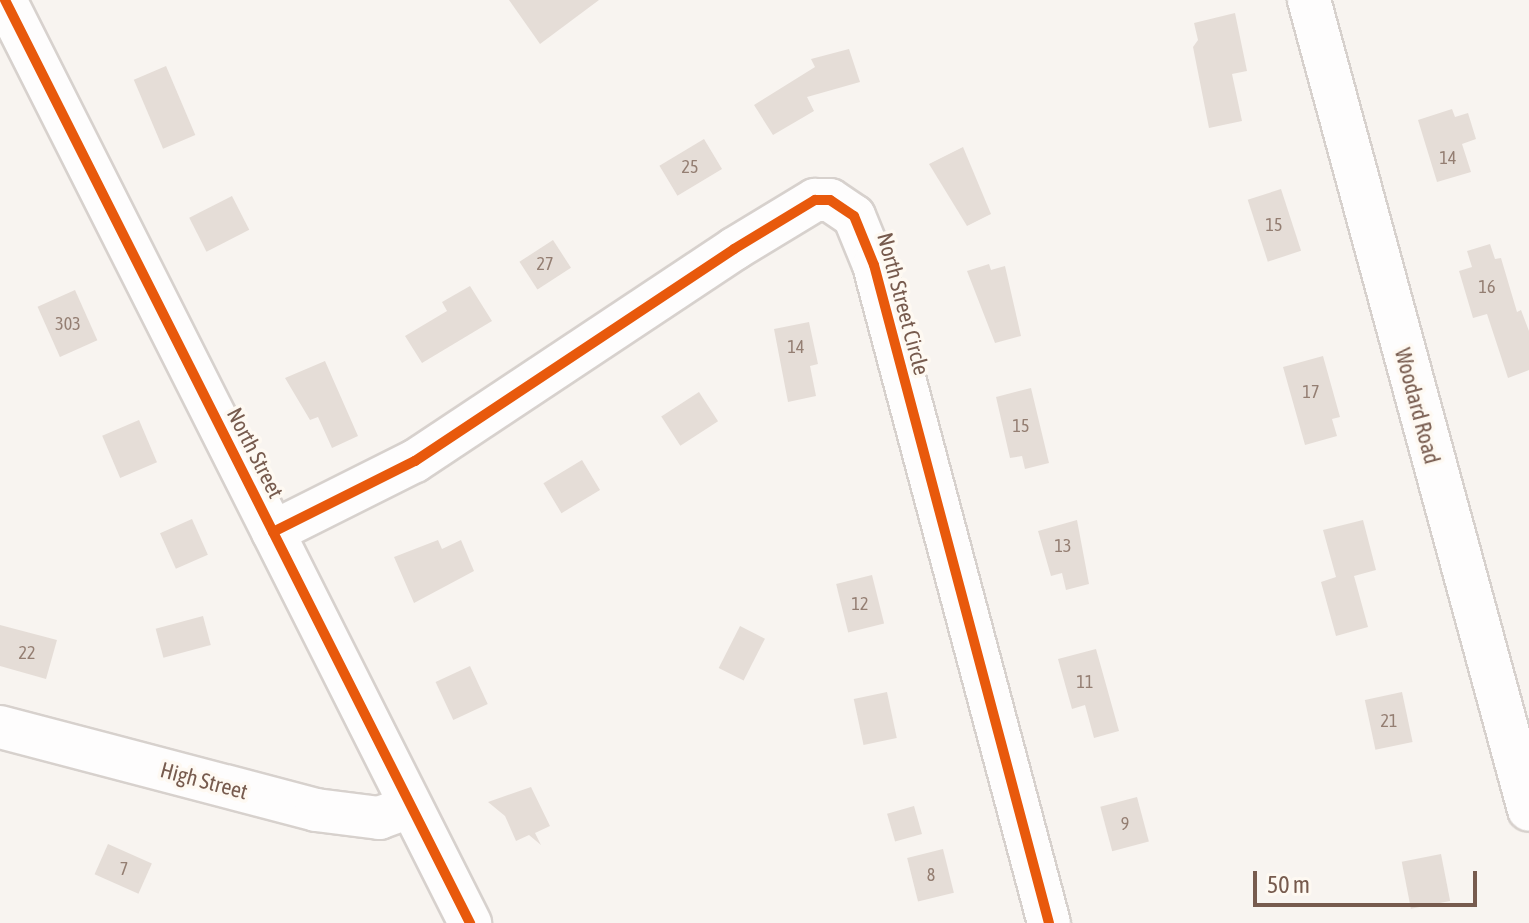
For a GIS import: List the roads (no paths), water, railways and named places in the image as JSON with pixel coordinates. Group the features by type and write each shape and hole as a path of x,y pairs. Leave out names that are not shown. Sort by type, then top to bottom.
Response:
{"street":[{"name":"North Street","path":"5,0 470,923"},
{"name":"Woodard Road","path":"1309,0 1529,810"},
{"name":"North Street Circle","path":"273,532 415,461 734,249 815,200 830,200 854,216 874,265 1049,923"},
{"name":"High Street","path":"0,727 316,810 379,818 409,807"}]}
